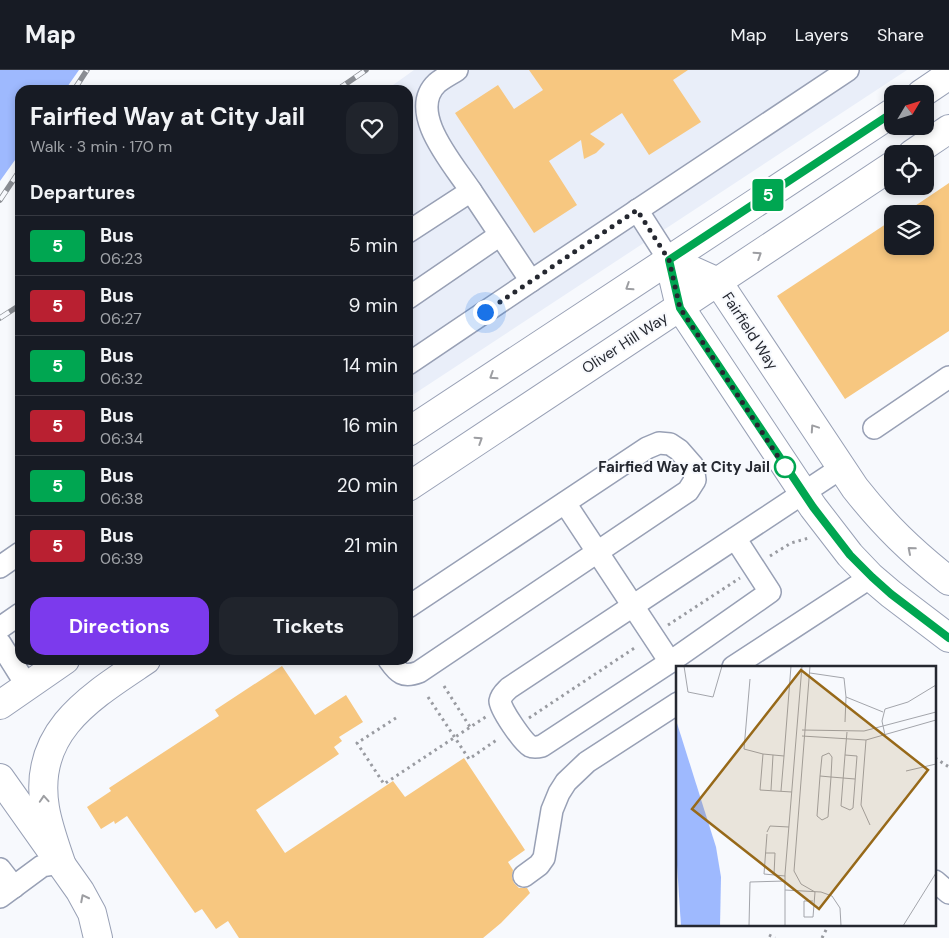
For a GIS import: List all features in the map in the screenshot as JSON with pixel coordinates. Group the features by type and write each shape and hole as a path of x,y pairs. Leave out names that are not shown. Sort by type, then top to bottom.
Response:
{"main road":[{"path":"934,85 949,75"},
{"path":"413,429 884,118"},
{"path":"925,145 949,129"},
{"name":"Oliver Hill Way","path":"413,484 884,171"},
{"path":"669,260 680,308 804,493 850,555 891,594 949,638"},
{"name":"Fairfield Way","path":"669,260 718,282 841,468 879,519 901,541 949,581"},
{"path":"2,700 58,665"},
{"path":"61,863 48,822 43,794 44,778 52,746 59,732 80,707 139,665"},
{"path":"0,778 80,891 92,913 98,938"}],"street":[{"path":"457,70 437,83 430,92 427,102 430,126 436,139 531,281"},
{"path":"413,361 848,70"},
{"path":"413,229 471,191"},
{"path":"637,210 669,260"},
{"path":"413,295 500,235"},
{"path":"874,428 949,377"},
{"path":"392,665 397,672 409,676 419,672 688,491 695,480 692,466 679,450 670,444 659,443 647,448 413,604"},
{"path":"735,538 770,592 670,662 542,746 536,748 529,746 502,708 500,701 503,694 509,688 735,538 804,493 841,468"},
{"path":"564,503 670,662"},
{"path":"0,566 15,556"},
{"path":"735,666 872,577"},
{"path":"0,628 15,618"},
{"path":"0,643 27,686"},
{"path":"524,876 539,865 544,858 552,810 566,782 587,762 676,704"},
{"path":"0,869 7,892 42,866 61,863"},
{"path":"936,883 949,893"}],"path":[{"path":"763,561 791,543 814,536"},
{"path":"661,630 746,573"},
{"path":"522,722 644,642"},
{"path":"444,686 470,727"},
{"path":"428,697 469,759 503,735"},
{"path":"396,718 357,743 384,784 489,714"},
{"path":"936,759 949,768"},
{"path":"822,938 828,926"},
{"path":"769,935 775,938"}],"shaded area":[{"path":"0,70 79,70 68,85 15,85 15,160 0,181"},
{"path":"414,70 907,70 413,395 413,85 393,85"}],"building":[{"path":"529,70 688,70 673,80 701,122 649,155 622,113 590,134 605,144 596,153 584,159 581,140 549,161 577,205 534,233 455,113 498,85 514,109 543,90"},
{"path":"949,183 949,331 845,399 777,296 884,225 884,255 934,255 934,205 916,205 934,195"},
{"path":"282,666 315,715 346,695 363,722 339,737 342,741 334,747 339,754 256,810 285,853 393,781 405,797 464,758 525,850 508,862 513,870 512,877 514,883 519,888 527,888 530,893 501,923 483,938 239,938 228,921 216,929 202,909 195,913 127,816 115,824 114,821 101,829 87,807 111,791 109,788 219,716 215,710"}],"railway":[{"path":"77,85 87,70"},
{"path":"344,85 366,70"},
{"path":"0,200 15,178"},
{"path":"0,318 15,308"}],"bus line":[{"name":"5","path":"884,118 669,260 680,308 813,507 850,555 872,577 891,594 949,638"}],"place":[{"name":"Fairfied Way at City Jail","path":"785,467"}],"route":[{"path":"485,312 637,210 669,260 680,308 785,467"}]}
